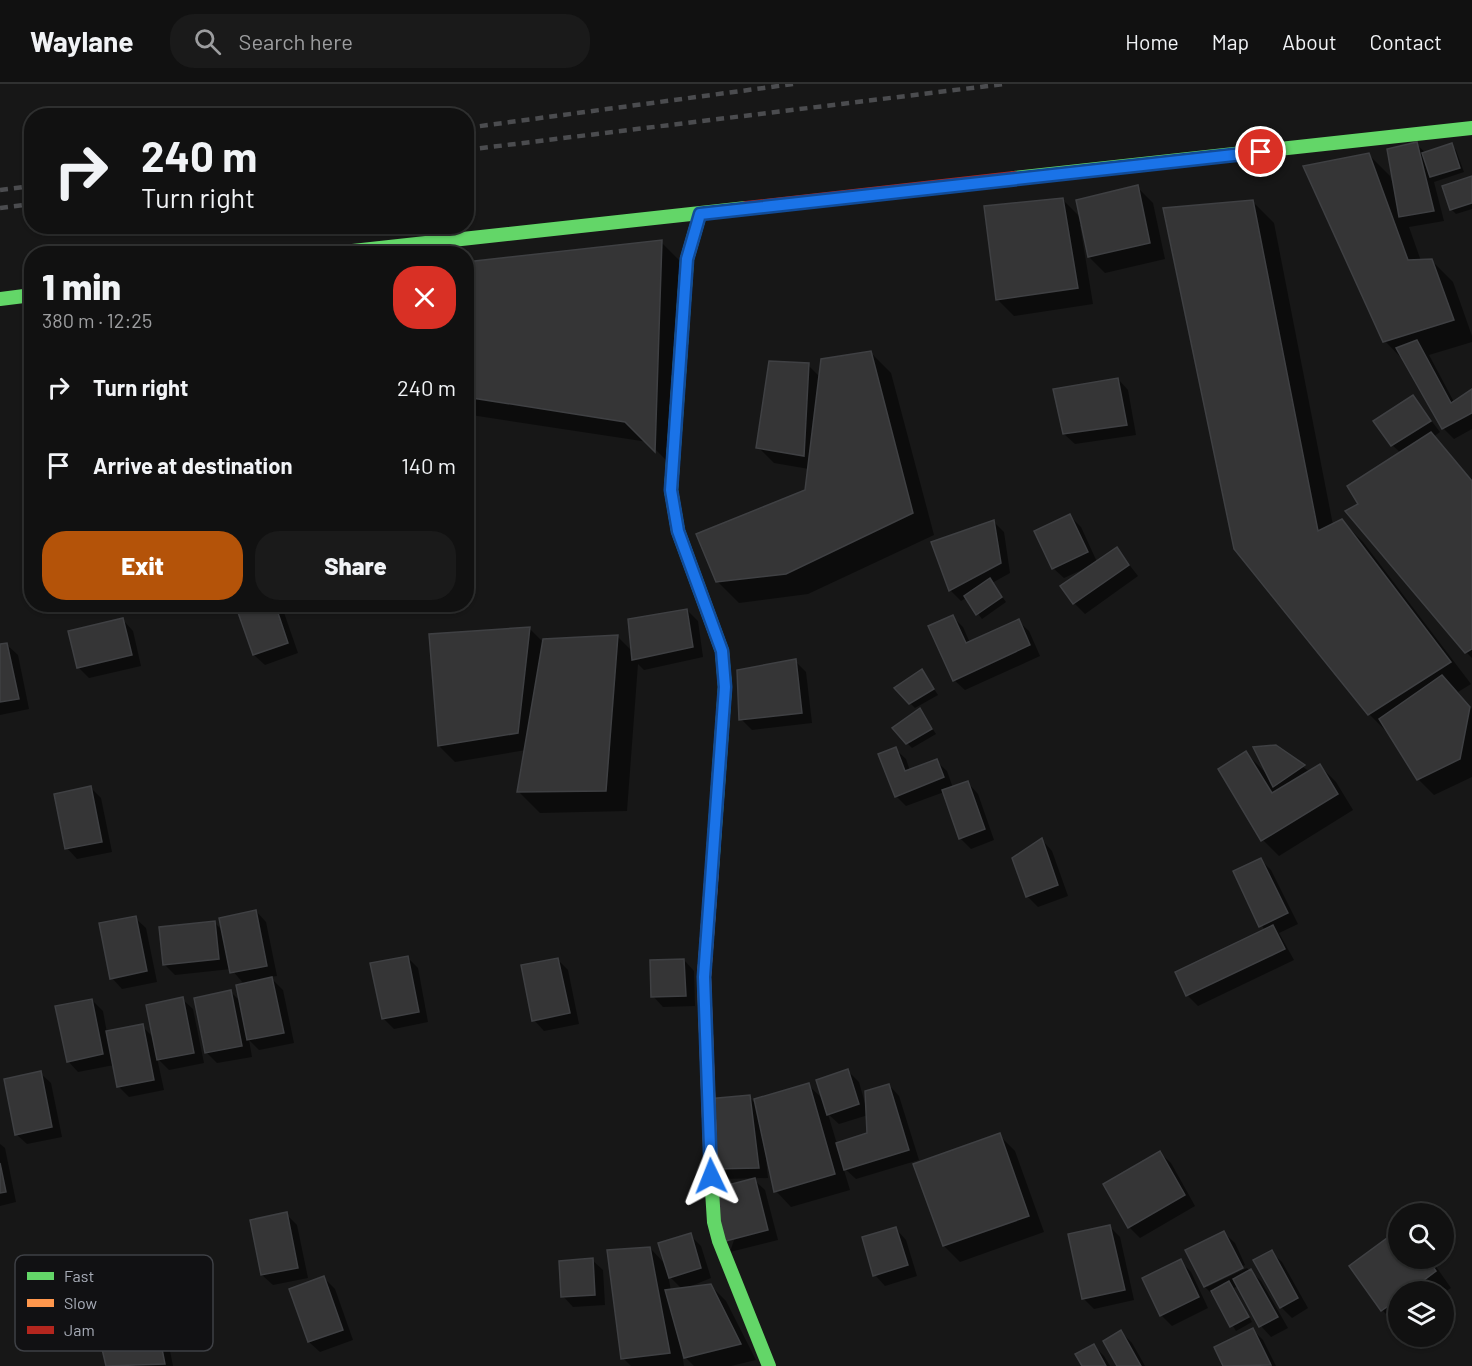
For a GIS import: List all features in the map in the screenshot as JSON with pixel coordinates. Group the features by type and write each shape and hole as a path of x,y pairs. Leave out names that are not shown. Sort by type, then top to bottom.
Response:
{"street":[{"path":"400,246 1472,128"},
{"path":"700,214 687,259 671,490 678,531 722,651 725,687 704,977 712,1198 719,1241 770,1366"},
{"path":"0,299 24,296"}],"building":[{"path":"1417,142 1434,211 1399,217 1387,149"},
{"path":"1452,143 1460,168 1430,177 1422,153"},
{"path":"1369,153 1408,260 1432,259 1454,320 1383,342 1303,166"},
{"path":"1472,176 1472,203 1450,210 1442,186"},
{"path":"1138,185 1150,243 1088,257 1076,200"},
{"path":"1063,198 1078,288 996,300 984,206"},
{"path":"1253,200 1318,531 1342,519 1451,662 1368,715 1234,549 1163,208"},
{"path":"662,240 655,452 625,422 474,398 474,261"},
{"path":"1417,340 1451,403 1472,389 1472,413 1442,429 1396,348"},
{"path":"871,351 913,513 786,574 716,582 696,534 805,490 821,359"},
{"path":"769,361 809,363 804,456 756,448"},
{"path":"1118,378 1127,425 1063,434 1053,389"},
{"path":"1413,395 1431,421 1391,446 1373,421"},
{"path":"1431,432 1472,481 1472,649 1465,653 1345,511 1358,504 1347,486"},
{"path":"1070,514 1088,552 1052,569 1034,531"},
{"path":"994,520 1001,563 949,591 931,542"},
{"path":"1117,547 1129,565 1073,604 1060,586"},
{"path":"990,578 1002,597 976,615 964,596"},
{"path":"687,609 693,647 632,660 628,619"},
{"path":"238,612 278,612 288,643 253,655"},
{"path":"953,615 966,643 1019,619 1030,645 953,681 928,626"},
{"path":"123,618 132,655 77,668 68,631"},
{"path":"530,627 518,733 438,746 429,634"},
{"path":"618,635 606,791 517,792 543,639"},
{"path":"7,643 19,699 0,702 0,644"},
{"path":"796,659 802,713 739,720 737,670"},
{"path":"922,669 934,689 909,704 894,688"},
{"path":"1442,675 1470,707 1460,759 1417,780 1379,719"},
{"path":"920,708 932,729 906,744 892,728"},
{"path":"1276,745 1305,765 1273,787 1253,747"},
{"path":"896,747 905,771 937,759 944,777 895,797 878,754"},
{"path":"1246,751 1272,793 1320,764 1338,794 1261,841 1218,769"},
{"path":"968,781 985,829 959,839 942,790"},
{"path":"91,786 102,842 65,849 54,794"},
{"path":"1042,838 1058,885 1026,897 1012,858"},
{"path":"1261,858 1288,913 1259,927 1233,871"},
{"path":"256,910 267,966 230,973 219,918"},
{"path":"136,916 147,971 110,979 99,923"},
{"path":"215,921 219,959 163,965 159,927"},
{"path":"1273,925 1285,949 1186,996 1175,972"},
{"path":"408,956 419,1012 382,1019 370,963"},
{"path":"558,958 570,1013 532,1021 521,965"},
{"path":"684,959 686,996 651,997 650,960"},
{"path":"272,977 284,1033 247,1040 236,985"},
{"path":"231,990 242,1046 205,1053 194,998"},
{"path":"183,997 194,1053 157,1060 146,1005"},
{"path":"92,999 103,1054 67,1062 55,1006"},
{"path":"143,1024 154,1080 117,1087 106,1031"},
{"path":"848,1069 859,1104 827,1115 816,1080"},
{"path":"41,1071 52,1127 15,1135 4,1079"},
{"path":"809,1083 835,1174 774,1192 754,1099"},
{"path":"889,1084 909,1150 844,1170 836,1143 867,1133 865,1091"},
{"path":"750,1095 759,1168 712,1169 707,1099"},
{"path":"1000,1133 1029,1216 943,1246 913,1164"},
{"path":"1160,1151 1185,1195 1128,1228 1103,1184"},
{"path":"0,1163 6,1192 0,1193"},
{"path":"755,1178 768,1230 718,1243 705,1191"},
{"path":"287,1212 298,1268 261,1275 250,1220"},
{"path":"1110,1225 1125,1290 1082,1299 1068,1234"},
{"path":"896,1227 908,1265 873,1276 862,1237"},
{"path":"1224,1231 1243,1268 1204,1287 1185,1250"},
{"path":"691,1233 701,1268 669,1278 658,1243"},
{"path":"1388,1237 1388,1269 1435,1269 1436,1271 1423,1281 1388,1281 1388,1306 1381,1311 1349,1266"},
{"path":"650,1247 670,1353 621,1359 607,1250"},
{"path":"1272,1250 1298,1298 1280,1308 1253,1260"},
{"path":"593,1258 595,1295 561,1297 559,1261"},
{"path":"1181,1259 1199,1297 1160,1316 1142,1278"},
{"path":"1251,1269 1278,1317 1259,1327 1233,1279"},
{"path":"324,1276 343,1330 308,1342 289,1289"},
{"path":"1229,1281 1249,1317 1230,1327 1211,1291"},
{"path":"711,1284 741,1344 684,1358 665,1290"},
{"path":"1253,1328 1271,1365 1223,1366 1214,1347"},
{"path":"1121,1330 1141,1366 1117,1366 1103,1341"},
{"path":"1094,1344 1106,1366 1082,1366 1075,1354"},
{"path":"102,1351 162,1351 165,1364 106,1366"}],"railway":[{"path":"474,127 793,84"},
{"path":"474,149 1004,84"},
{"path":"0,190 24,187"},
{"path":"0,208 24,205"}],"traffic: fast":[{"path":"1014,178 1472,128"},
{"path":"398,246 746,208"},
{"path":"700,214 687,259 671,490 678,531 722,651 725,687 712,869"},
{"path":"0,299 24,296"},
{"path":"711,1175 714,1222 719,1241 769,1366"}],"traffic: slow":[{"path":"711,1175 704,977 712,869"}],"traffic: jam":[{"path":"746,208 1014,178"}],"route":[{"path":"711,1176 704,977 725,687 722,651 713,620 678,531 671,490 687,259 700,214 1261,152"}]}
